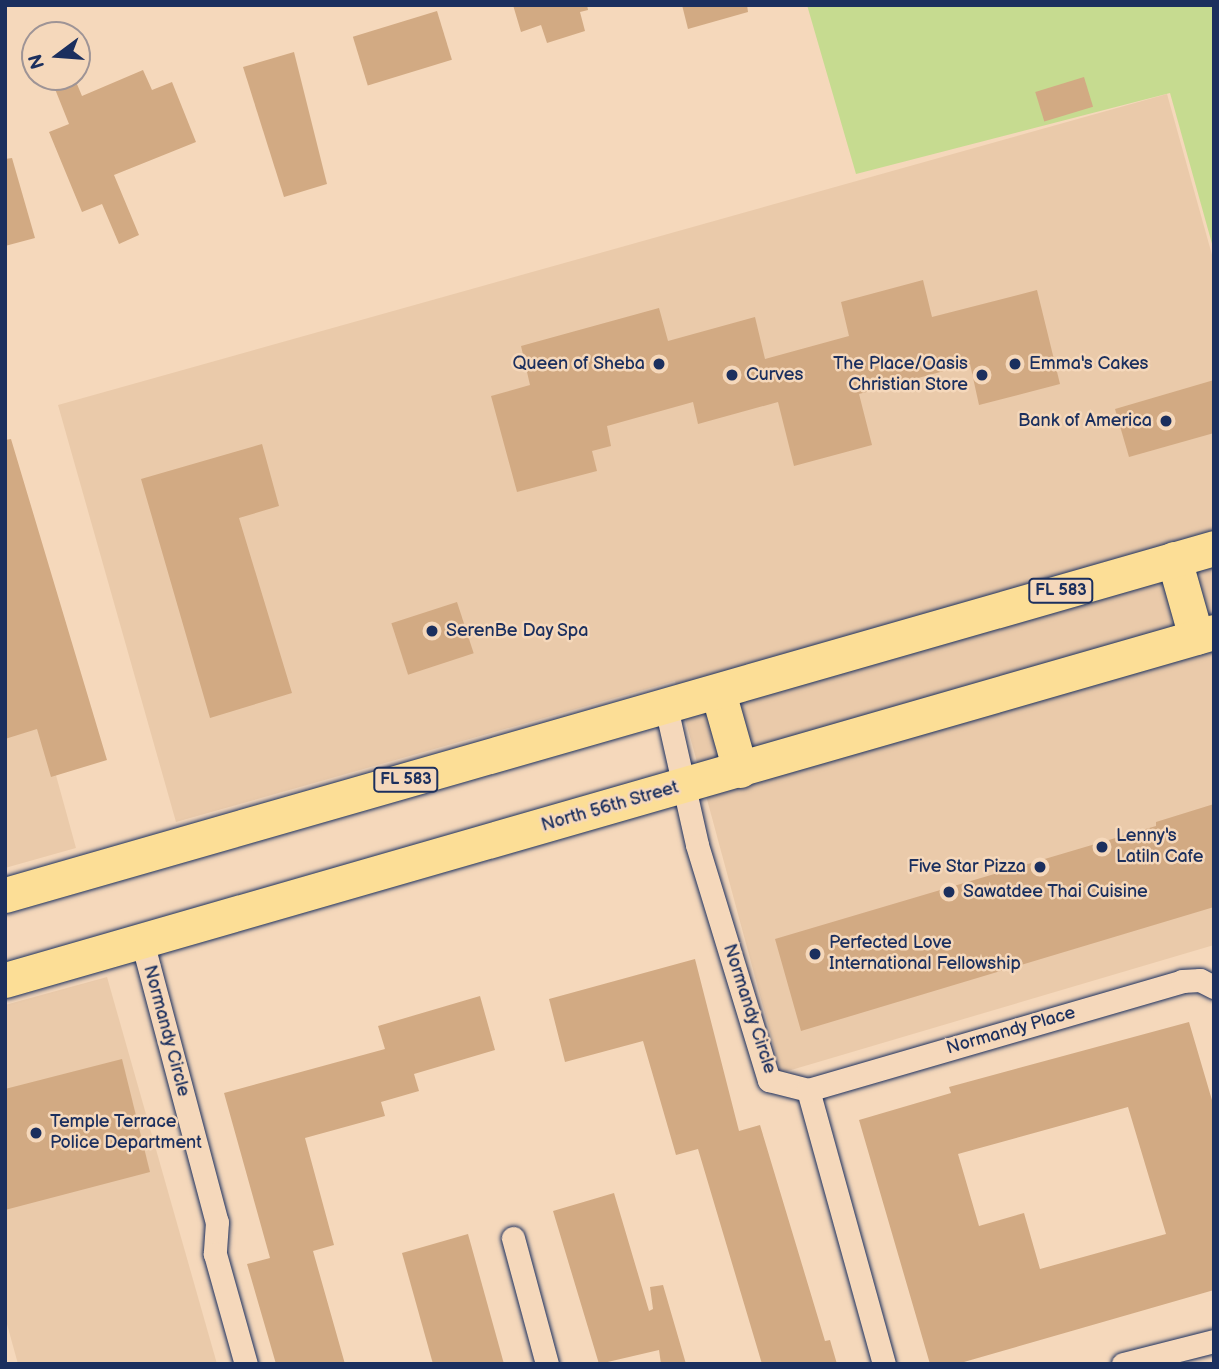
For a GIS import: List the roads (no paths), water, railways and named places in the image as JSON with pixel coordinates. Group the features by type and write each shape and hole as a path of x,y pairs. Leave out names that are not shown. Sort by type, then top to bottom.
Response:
{"main road":[{"name":"FL 583","path":"5,895 1214,548"},
{"path":"1174,559 1205,634"},
{"name":"North 56th Street","path":"5,981 1205,634"},
{"path":"718,692 740,770"}],"street":[{"name":"Normandy Circle","path":"666,707 697,845 769,1080 808,1090"},
{"name":"Normandy Circle","path":"142,941 217,1222 215,1254 246,1364"},
{"name":"Normandy Place","path":"808,1090 1182,981 1200,980 1214,987"},
{"path":"808,1090 884,1364"},
{"path":"513,1238 547,1364"},
{"path":"1123,1364 1214,1341"}],"place":[{"name":"Queen of Sheba","path":"659,364"},
{"name":"Emma's Cakes","path":"1015,364"},
{"name":"Curves","path":"732,375"},
{"name":"The Place/Oasis Christian Store","path":"982,375"},
{"name":"Bank of America","path":"1166,421"},
{"name":"SerenBe Day Spa","path":"432,631"},
{"name":"Lenny's Latiln Cafe","path":"1102,847"},
{"name":"Five Star Pizza","path":"1040,867"},
{"name":"Sawatdee Thai Cuisine","path":"949,892"},
{"name":"Perfected Love International Fellowship","path":"815,954"},
{"name":"Temple Terrace Police Department","path":"36,1133"}]}
